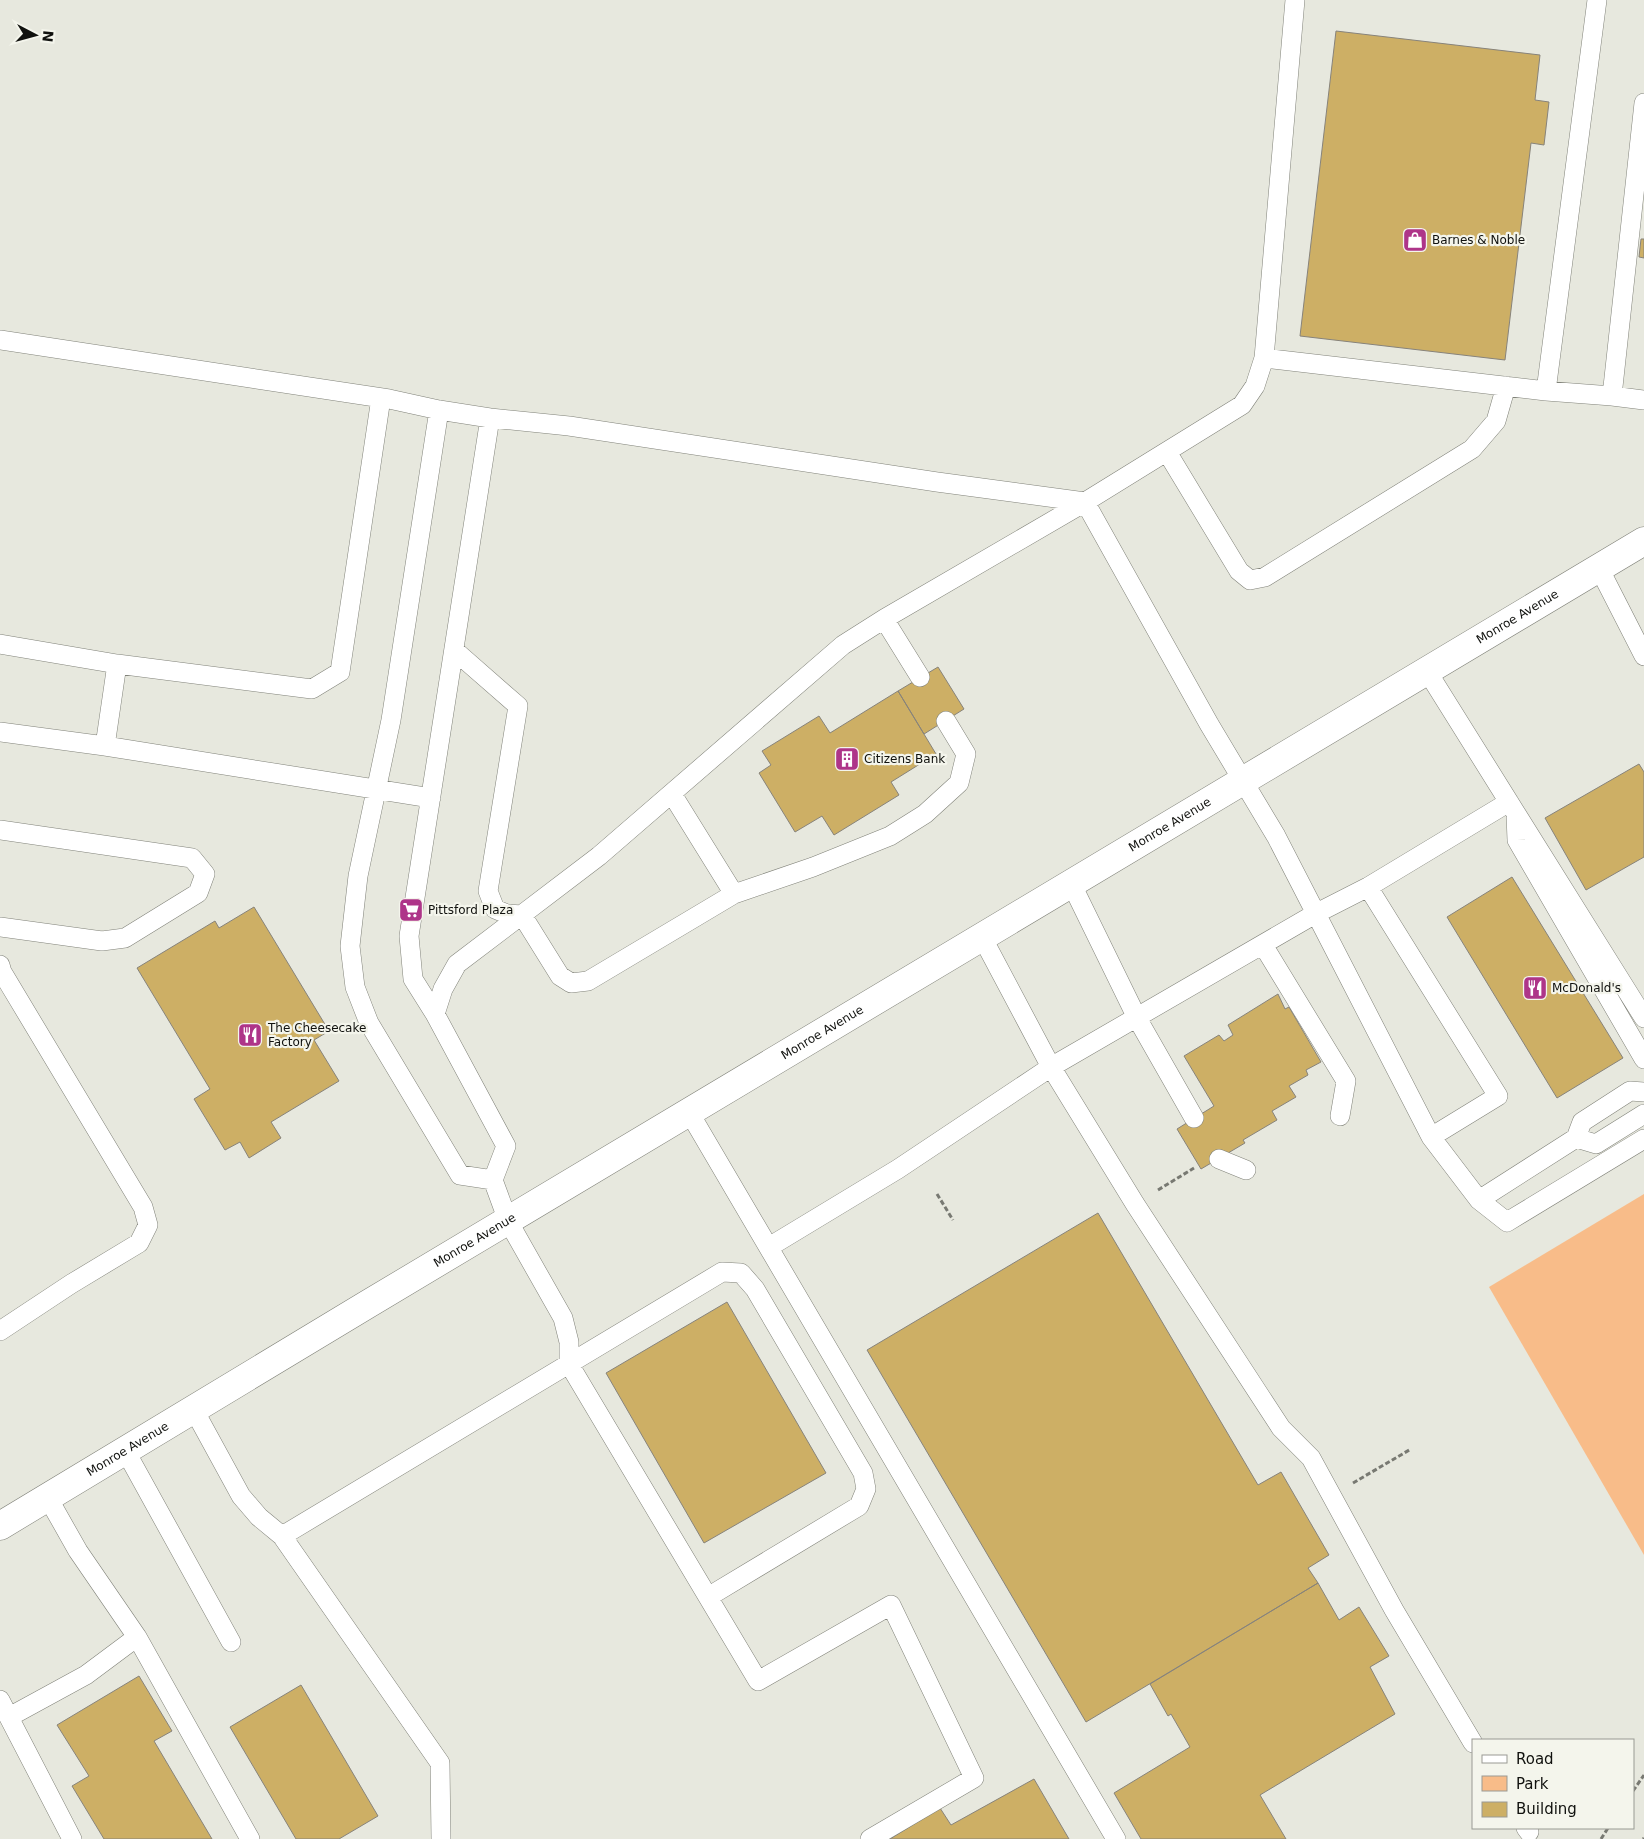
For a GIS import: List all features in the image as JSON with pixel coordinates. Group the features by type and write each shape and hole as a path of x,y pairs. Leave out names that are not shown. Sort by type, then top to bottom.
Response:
{"main road":[{"name":"Monroe Avenue","path":"0,1526 1644,541"}],"lane":[{"path":"435,1014 442,989 458,964 599,856 843,645 884,619 1085,502 1242,405 1255,386 1264,358 1295,0"},
{"path":"1546,391 1593,0"},
{"path":"1612,396 1644,103"},
{"path":"0,340 381,398 490,418 569,426 937,482 1085,502"},
{"path":"1264,358 1546,391 1644,400"},
{"path":"1167,452 1239,571 1250,580 1265,577 1472,449 1496,421 1506,386"},
{"path":"0,644 117,664 312,689 340,672 381,398"},
{"path":"439,410 391,720 358,876 350,946 355,987 369,1023 460,1175 493,1180"},
{"path":"490,418 409,936 413,980 435,1014 506,1146 493,1180 508,1221 563,1318 568,1342 569,1364 758,1681 891,1605 974,1778 870,1839"},
{"path":"1085,502 1276,836 1431,1137 1479,1200 1508,1222 1644,1139"},
{"path":"1599,568 1644,656"},
{"path":"884,619 920,678"},
{"path":"454,650 518,706 488,891 495,908 507,914 522,915"},
{"path":"105,746 117,664"},
{"path":"1427,672 1644,1018"},
{"path":"522,915 560,976 571,983 588,980 734,894 813,867 890,836 926,814 959,783 966,754 946,721"},
{"path":"0,732 105,746 430,798"},
{"path":"672,794 734,894"},
{"path":"769,1247 898,1169 1051,1067 1315,914 1513,808"},
{"path":"1513,808 1517,840 1644,1059"},
{"path":"0,830 192,858 205,874 198,893 125,938 102,941 0,927"},
{"path":"1071,883 1137,1018 1194,1118"},
{"path":"1368,887 1498,1096 1431,1137"},
{"path":"982,937 1051,1067 1135,1204 1281,1428 1311,1458 1394,1610 1472,1741"},
{"path":"1263,945 1346,1081 1340,1116"},
{"path":"0,965 2,972 143,1207 148,1225 139,1243 71,1284 0,1331"},
{"path":"1479,1200 1576,1138 1582,1122 1630,1091 1644,1092"},
{"path":"689,1112 1116,1839"},
{"path":"1576,1138 1596,1144 1644,1114"},
{"path":"1219,1159 1246,1170"},
{"path":"282,1536 722,1272 741,1273 755,1289 863,1473 866,1489 859,1506 708,1597"},
{"path":"194,1410 241,1496 259,1517 282,1536 440,1763 441,1839"},
{"path":"125,1450 231,1642"},
{"path":"48,1498 78,1551 136,1637 250,1839"},
{"path":"9,1717 86,1675 136,1637"},
{"path":"0,1700 72,1839"}],"path":[{"path":"1135,1204 1194,1168"},
{"path":"937,1194 953,1220"},
{"path":"1348,1485 1411,1449"},
{"path":"1634,1789 1644,1774"}],"green space":[{"path":"1644,1194 1644,1555 1489,1287"}],"building":[{"name":"Barnes & Noble","path":"1336,31 1540,55 1535,100 1549,102 1544,145 1531,143 1505,360 1300,336"},
{"path":"1641,239 1644,239 1644,258 1639,257"},
{"path":"938,667 964,709 924,734 898,691"},
{"name":"Citizens Bank","path":"898,691 936,754 891,782 899,795 834,835 822,816 795,832 759,773 771,765 762,751 819,716 830,733"},
{"path":"1639,764 1644,772 1644,857 1586,890 1545,818"},
{"name":"McDonald's","path":"1512,877 1623,1058 1557,1098 1447,917"},
{"name":"The Cheesecake Factory","path":"254,907 329,1031 314,1040 339,1081 271,1122 281,1138 249,1158 240,1142 225,1150 194,1099 210,1089 137,968 215,921 219,928"},
{"path":"1278,994 1285,1009 1289,1007 1321,1062 1306,1070 1308,1075 1289,1086 1296,1097 1272,1111 1277,1120 1243,1140 1245,1143 1201,1169 1177,1129 1214,1106 1184,1056 1219,1035 1224,1041 1233,1035 1228,1025"},
{"path":"1098,1213 1258,1485 1281,1472 1329,1555 1308,1568 1318,1583 1086,1722 867,1350"},
{"path":"727,1302 826,1473 704,1543 606,1373"},
{"path":"1318,1583 1339,1620 1359,1607 1389,1656 1370,1667 1395,1714 1260,1795 1286,1839 1141,1839 1114,1793 1190,1747 1171,1714 1168,1716 1150,1684"},
{"path":"139,1676 172,1731 154,1741 212,1839 104,1839 72,1786 89,1776 57,1725"},
{"path":"301,1685 378,1816 339,1839 296,1839 230,1727"},
{"path":"1034,1779 1069,1839 890,1839 940,1808 951,1825"}],"place":[{"name":"Barnes & Noble","path":"1415,240"},
{"name":"Citizens Bank","path":"847,759"},
{"name":"Pittsford Plaza","path":"411,910"},
{"name":"McDonald's","path":"1535,988"},
{"name":"The Cheesecake Factory","path":"250,1035"}]}
